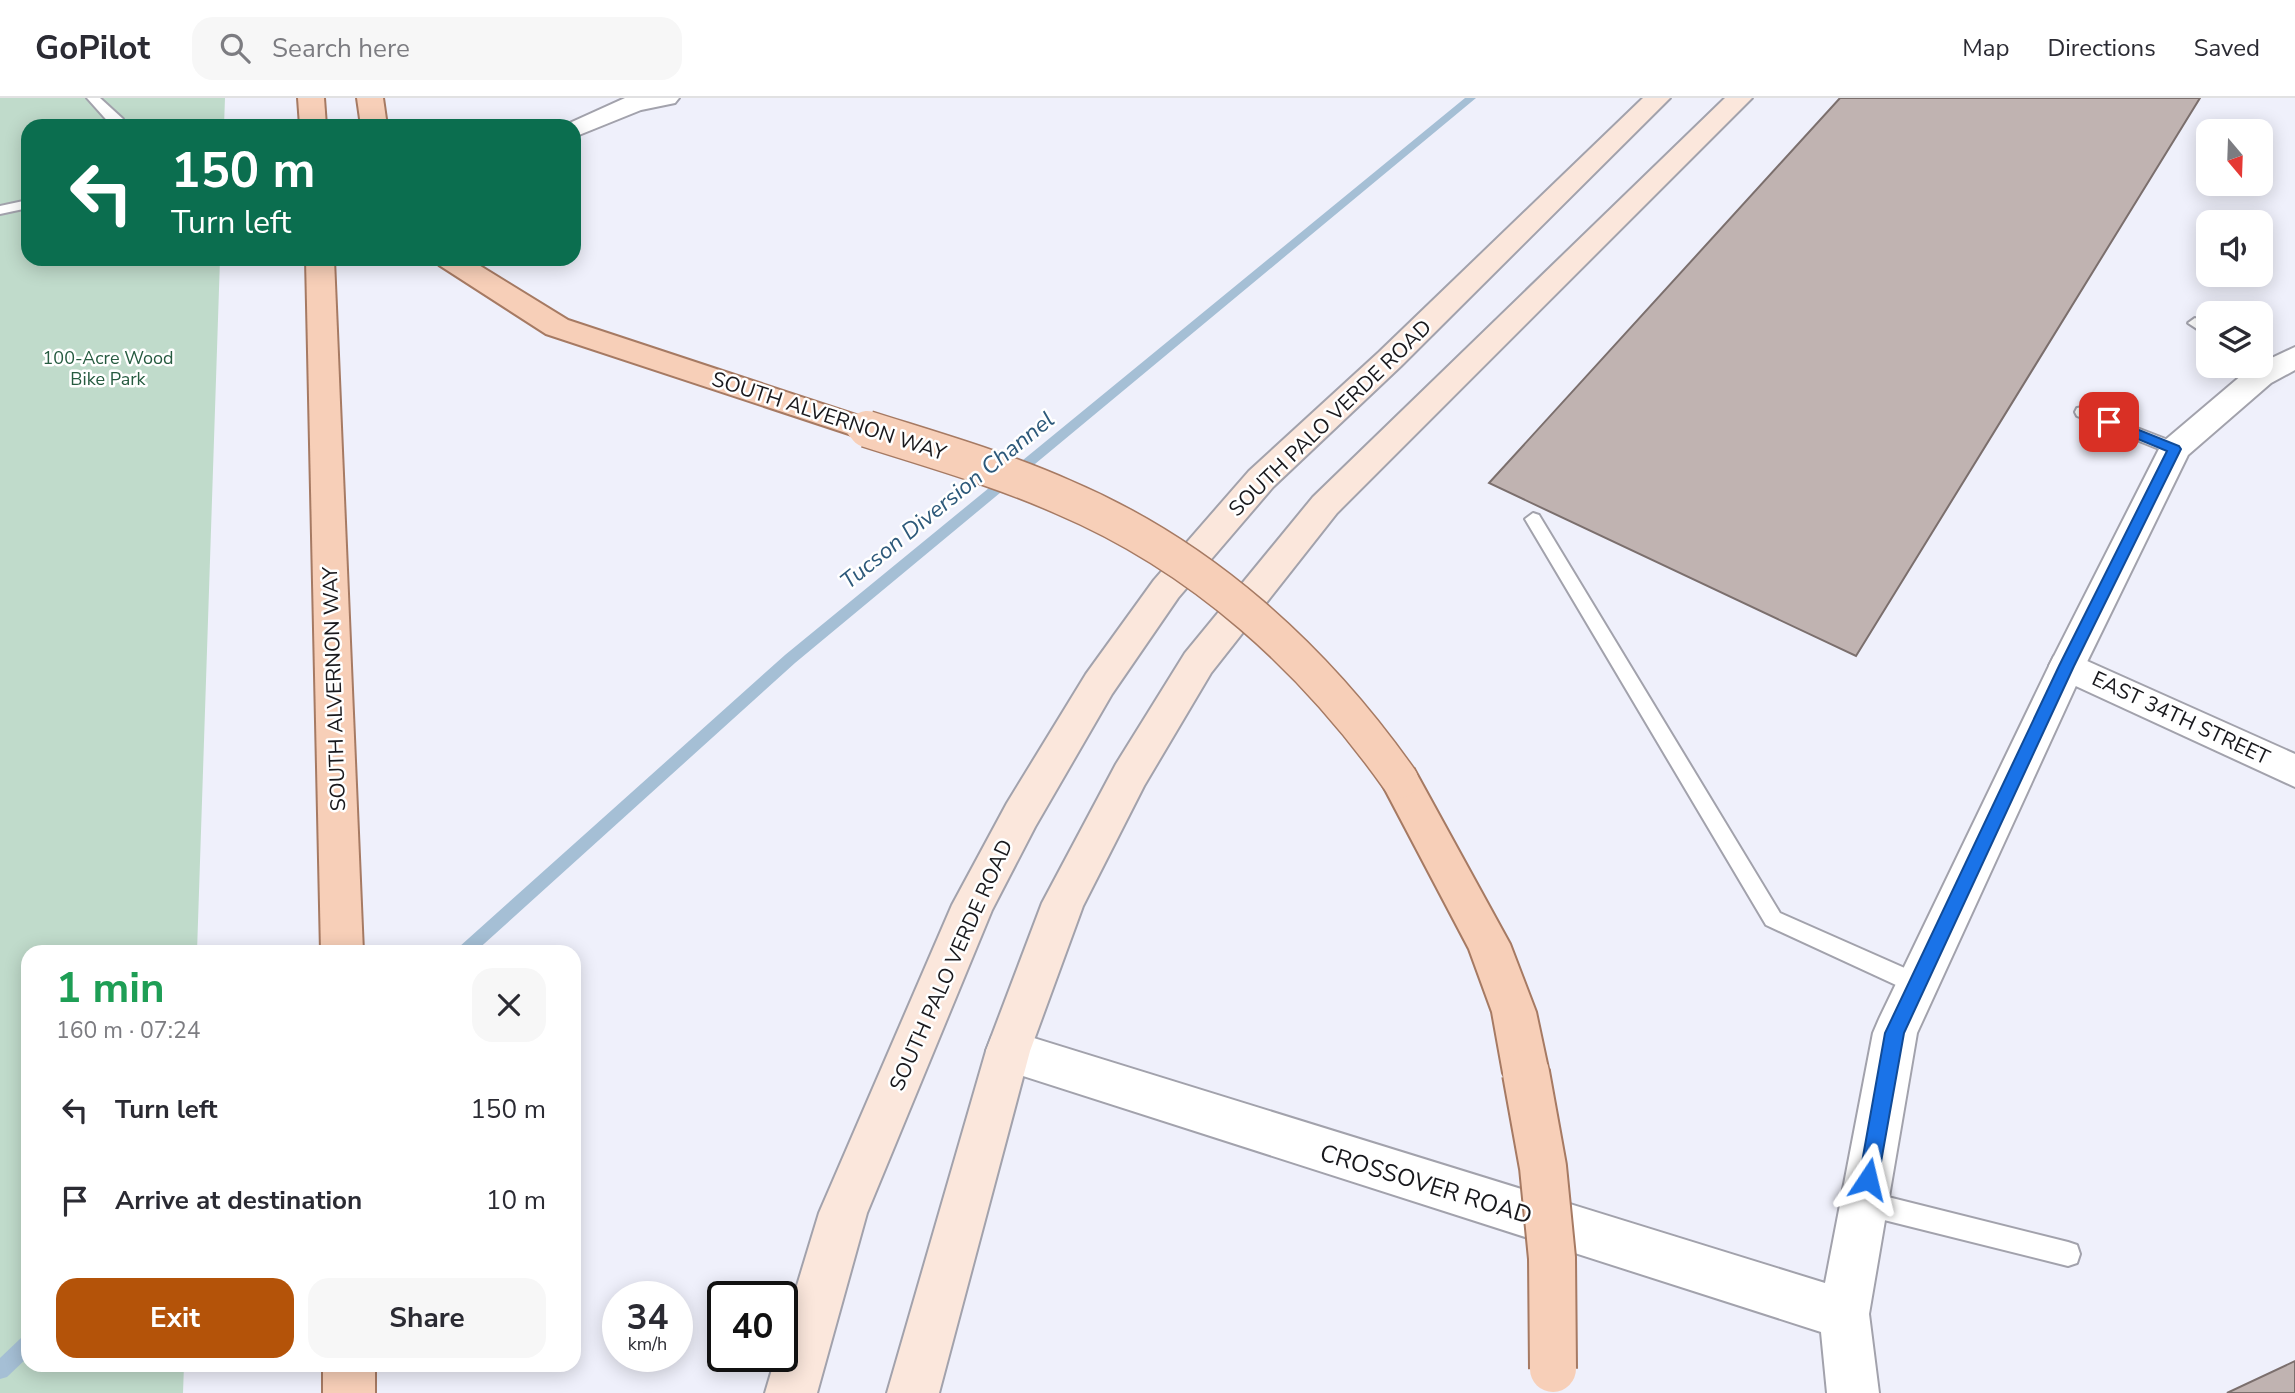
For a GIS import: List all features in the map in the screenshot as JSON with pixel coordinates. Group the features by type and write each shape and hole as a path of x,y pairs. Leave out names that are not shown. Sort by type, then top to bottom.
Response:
{"main road":[{"path":"311,98 312,119"},
{"path":"370,98 373,119"},
{"name":"SOUTH PALO VERDE ROAD","path":"790,1393 843,1213 973,905 1099,684 1166,589 1261,480 1390,359 1657,98"},
{"path":"913,1393 1008,1051 1063,903 1130,775 1198,663 1325,505 1739,98"},
{"name":"SOUTH ALVERNON WAY","path":"320,266 342,932"},
{"name":"SOUTH ALVERNON WAY","path":"460,266 557,327 1034,485 1094,511 1211,580 1276,634 1331,690 1376,742 1400,780 1489,944 1514,1012 1544,1167 1552,1258 1551,1381"},
{"path":"349,1372 349,1393"}],"street":[{"path":"581,126 635,103 666,98"},
{"name":"EAST 34TH STREET","path":"1853,1393 1844,1314 1895,1033 2067,666 2175,449 2276,363"},
{"name":"EAST 34TH STREET","path":"2067,666 2295,771"},
{"name":"CROSSOVER ROAD","path":"1008,1051 1844,1314"}],"lane":[{"path":"93,98 115,119"},
{"path":"0,210 21,206"},
{"path":"2083,412 2175,449"},
{"path":"1533,519 1773,919 1917,984"},
{"path":"1864,1203 2068,1254"}],"green space":[{"name":"100-Acre Wood Bike Park","path":"0,98 225,98 224,119 21,119 21,266 220,266 197,945 21,945 21,1372 184,1372 183,1393 0,1393"}],"building":[{"path":"1840,98 2200,98 1856,656 1489,483"},
{"path":"2295,1361 2295,1393 2227,1393"}],"waterway":[{"name":"Tucson Diversion Channel","path":"472,945 790,659 1471,98"},
{"name":"Tucson Diversion Channel","path":"0,1370 21,1351"}],"route":[{"path":"1868,1179 1895,1033 2067,666 2175,449 2109,422"}]}
